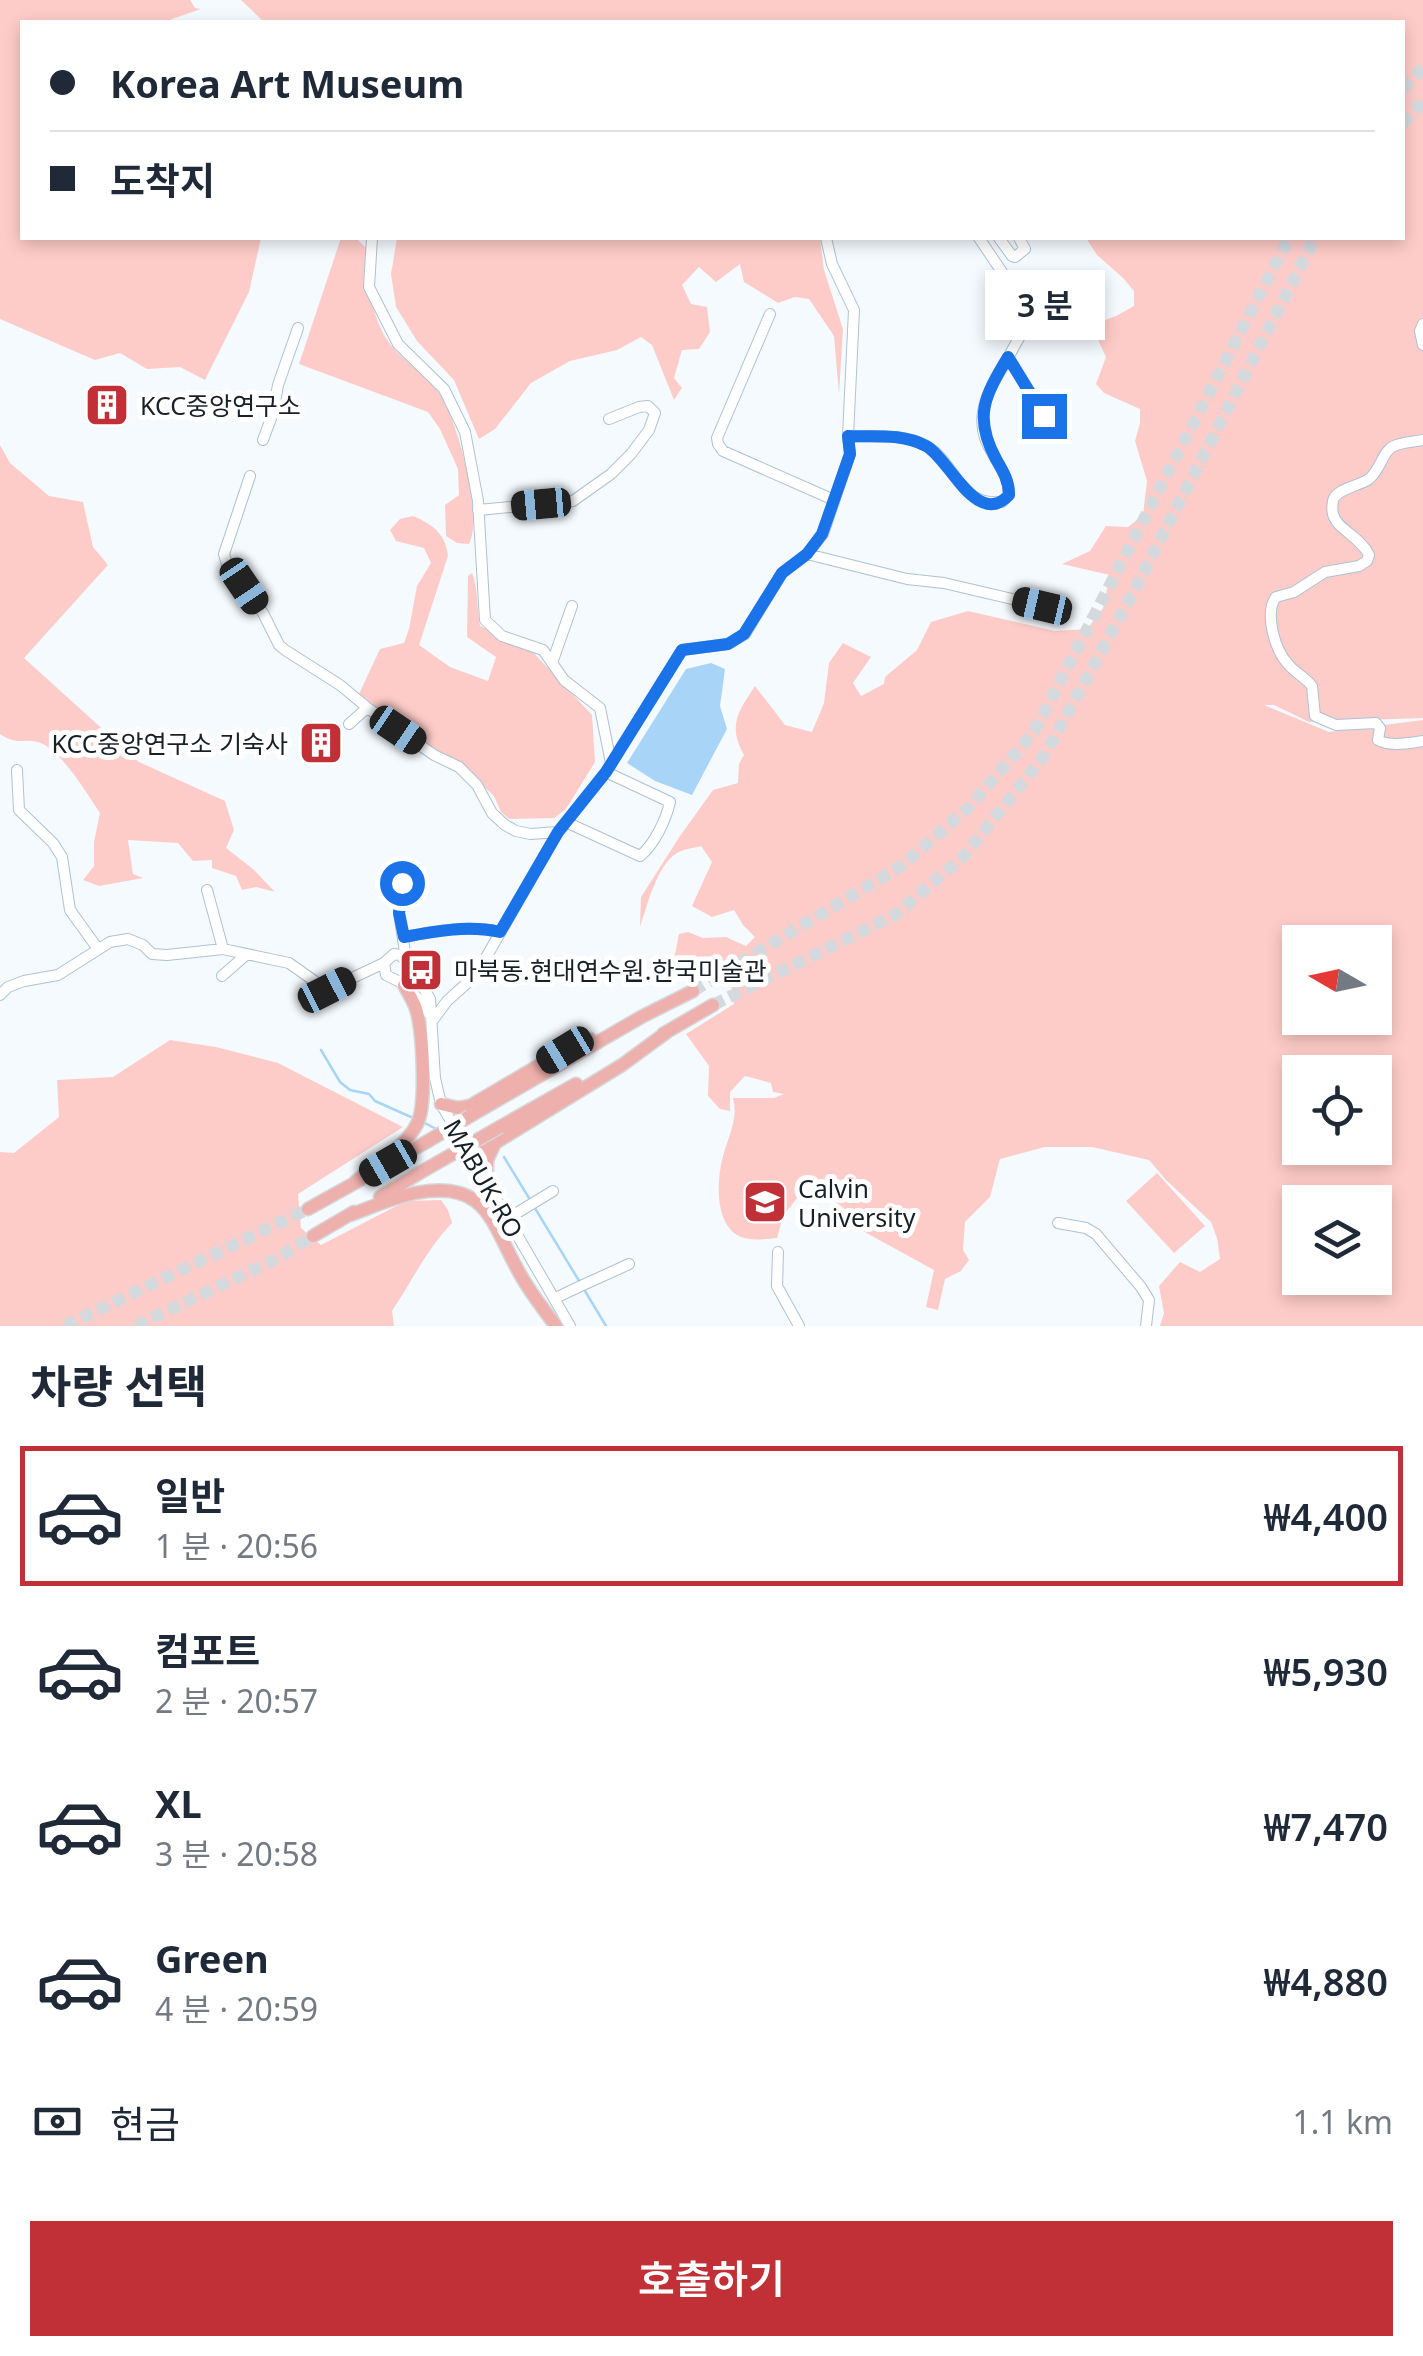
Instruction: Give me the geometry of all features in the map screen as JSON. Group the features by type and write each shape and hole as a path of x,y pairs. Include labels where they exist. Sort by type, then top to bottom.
{"main road":[{"path":"354,1183 392,1154 416,1126 421,1110 420,1027 415,1006 402,984"},
{"path":"451,1119 693,990"},
{"path":"313,1236 713,1005"},
{"path":"470,1157 622,1065 667,1032"},
{"path":"441,1104 470,1111"},
{"path":"308,1210 423,1144 470,1111"},
{"path":"487,1184 486,1160 495,1143"},
{"path":"347,1216 393,1198 429,1191 457,1192 470,1197 491,1216 522,1277 556,1326"}],"street":[{"path":"372,240 370,287 398,344 444,389 465,432 478,510 485,620 502,636 543,650 564,680 600,708 608,768"},
{"path":"384,963 386,975 421,1001 433,1020 484,961 558,832 608,768 682,650 728,644 744,634 782,573 807,554 822,534 850,454 854,310 832,264 826,240"},
{"path":"980,240 1002,272"},
{"path":"1000,240 1015,257 1025,249 1020,240"},
{"path":"848,436 907,437 938,454 974,498 989,504 1002,502 1009,495 1009,484 986,441 982,420 991,384 1019,335 1054,294"},
{"path":"770,314 736,390 718,444 723,451 834,500"},
{"path":"1423,324 1423,344"},
{"path":"263,440 298,328"},
{"path":"1008,357 1057,436"},
{"path":"478,510 572,501 611,474 631,454 649,430 655,413 648,406 639,407 609,419"},
{"path":"1423,440 1393,446 1372,476 1334,499 1333,516 1367,548 1366,563 1325,572 1294,592 1276,597 1270,610 1270,623 1284,660 1312,686 1316,716 1336,725 1376,723 1382,743 1423,741"},
{"path":"250,476 224,554 280,645 434,755 459,766 505,825 530,834 558,832"},
{"path":"807,554 1042,606"},
{"path":"552,663 572,606"},
{"path":"349,724 367,708"},
{"path":"568,823 640,856 647,852 670,802 608,768"},
{"path":"17,770 19,810 62,857 70,910 98,949"},
{"name":"MABUK-RO","path":"402,883 399,913 409,963 430,1000 435,1078 441,1104 570,1326"},
{"path":"207,890 224,949"},
{"path":"404,937 480,928 500,932"},
{"path":"2,988 58,975 110,942 128,939 152,954 224,949 288,964 327,990 384,963 394,954 409,963 402,984"},
{"path":"222,976 247,954"},
{"path":"507,1219 552,1191"},
{"path":"1058,1223 1096,1234 1149,1300 1146,1326"},
{"path":"778,1252 778,1286 799,1326"},
{"path":"554,1299 630,1264"}],"shaded area":[{"path":"0,0 190,0 195,8 201,9 169,20 20,20 20,240 261,240 249,292 205,380 180,367 147,369 120,353 95,360 0,319"},
{"path":"241,0 1423,0 1423,718 1309,722 1274,705 1264,705 1329,732 1423,720 1423,1326 1160,1326 1164,1313 1159,1286 1180,1262 1200,1272 1220,1259 1211,1222 1149,1160 1092,1147 1045,1147 1000,1159 990,1197 965,1222 963,1250 969,1260 961,1271 945,1279 938,1310 926,1307 934,1270 861,1230 856,1217 809,1183 802,1181 798,1197 783,1216 777,1238 737,1235 721,1211 719,1179 733,1121 733,1098 774,1098 784,1094 773,1092 771,1083 745,1076 730,1092 730,1111 720,1109 708,1096 709,1066 686,1034 734,1004 731,984 721,970 689,963 672,969 679,934 726,937 746,946 755,937 734,910 712,917 692,906 712,862 701,846 670,859 654,887 640,927 641,897 713,790 738,783 739,764 744,755 736,735 737,719 755,686 785,725 812,732 824,703 829,663 843,643 871,657 853,683 861,696 884,684 885,677 917,650 931,622 968,611 1055,631 1087,629 1103,608 1110,575 1062,564 1090,551 1106,526 1128,527 1143,515 1147,481 1135,441 1140,409 1104,393 1096,384 1106,357 1091,325 1134,306 1134,291 1097,255 1087,240 1405,240 1405,20 262,20"},
{"path":"340,240 358,240 366,248 369,290 382,331 394,349 440,394 447,407 471,492 473,531 469,544 446,536 445,505 459,495 458,469 428,412 299,364"},
{"path":"397,240 820,240 824,270 843,329 839,394 834,336 809,299 795,297 778,303 744,282 740,264 716,282 699,267 682,285 691,304 707,307 710,332 699,349 682,350 674,378 682,388 674,400 652,345 641,337 617,350 570,361 531,383 495,429 479,439 454,380 417,341 396,307 391,274"},
{"path":"0,445 10,463 49,496 83,502 93,547 108,565 24,658 139,762 225,801 234,830 226,848 275,892 256,887 242,890 236,876 212,868 212,860 193,861 178,843 128,840 133,874 143,878 99,886 83,880 94,866 100,813 56,753 38,742 11,740 0,734"},
{"path":"413,516 437,531 448,556 419,645 450,667 488,681 496,657 467,637 468,576 472,573 480,626 530,649 592,715 595,762 566,809 554,818 509,819 494,796 454,759 429,746 359,694 380,649 404,643 417,586 431,563 424,548 396,541 390,530 400,519"},
{"path":"170,1040 278,1063 403,1127 298,1194 301,1228 321,1245 406,1201 441,1200 452,1223 427,1254 392,1311 394,1326 0,1326 0,1152 14,1153 59,1117 57,1080 113,1077"},
{"path":"1157,1173 1205,1226 1174,1253 1126,1201"}],"water":[{"path":"711,663 725,669 720,706 727,729 692,795 655,781 627,763 686,669"}],"waterway":[{"path":"321,1050 340,1082 350,1090 369,1094 375,1101 411,1117"},
{"path":"423,1122 438,1130"},
{"path":"504,1157 529,1198"},
{"path":"533,1205 581,1284"},
{"path":"585,1291 606,1326"}],"tunnel":[{"path":"1405,86 1423,68"},
{"path":"1405,121 1423,102"},
{"path":"693,991 903,865 969,807 1034,732 1288,240"},
{"path":"713,1005 895,915 964,856 1046,753 1314,240"},
{"path":"65,1326 308,1209"},
{"path":"136,1326 278,1258 313,1236"}],"place":[{"name":"KCC중앙연구소","path":"107,405"},
{"name":"KCC중앙연구소 기숙사","path":"321,743"},
{"name":"마북동.현대연수원.한국미술관","path":"421,970"},
{"name":"Calvin University","path":"765,1202"}],"route":[{"path":"402,883 399,913 404,937 480,928 500,932 558,832 606,772 682,650 728,644 744,634 782,573 807,554 822,534 850,454 848,436 907,437 930,447 962,487 989,504 1002,502 1009,495 1009,484 986,441 982,420 991,384 1008,357 1044,416"}]}
